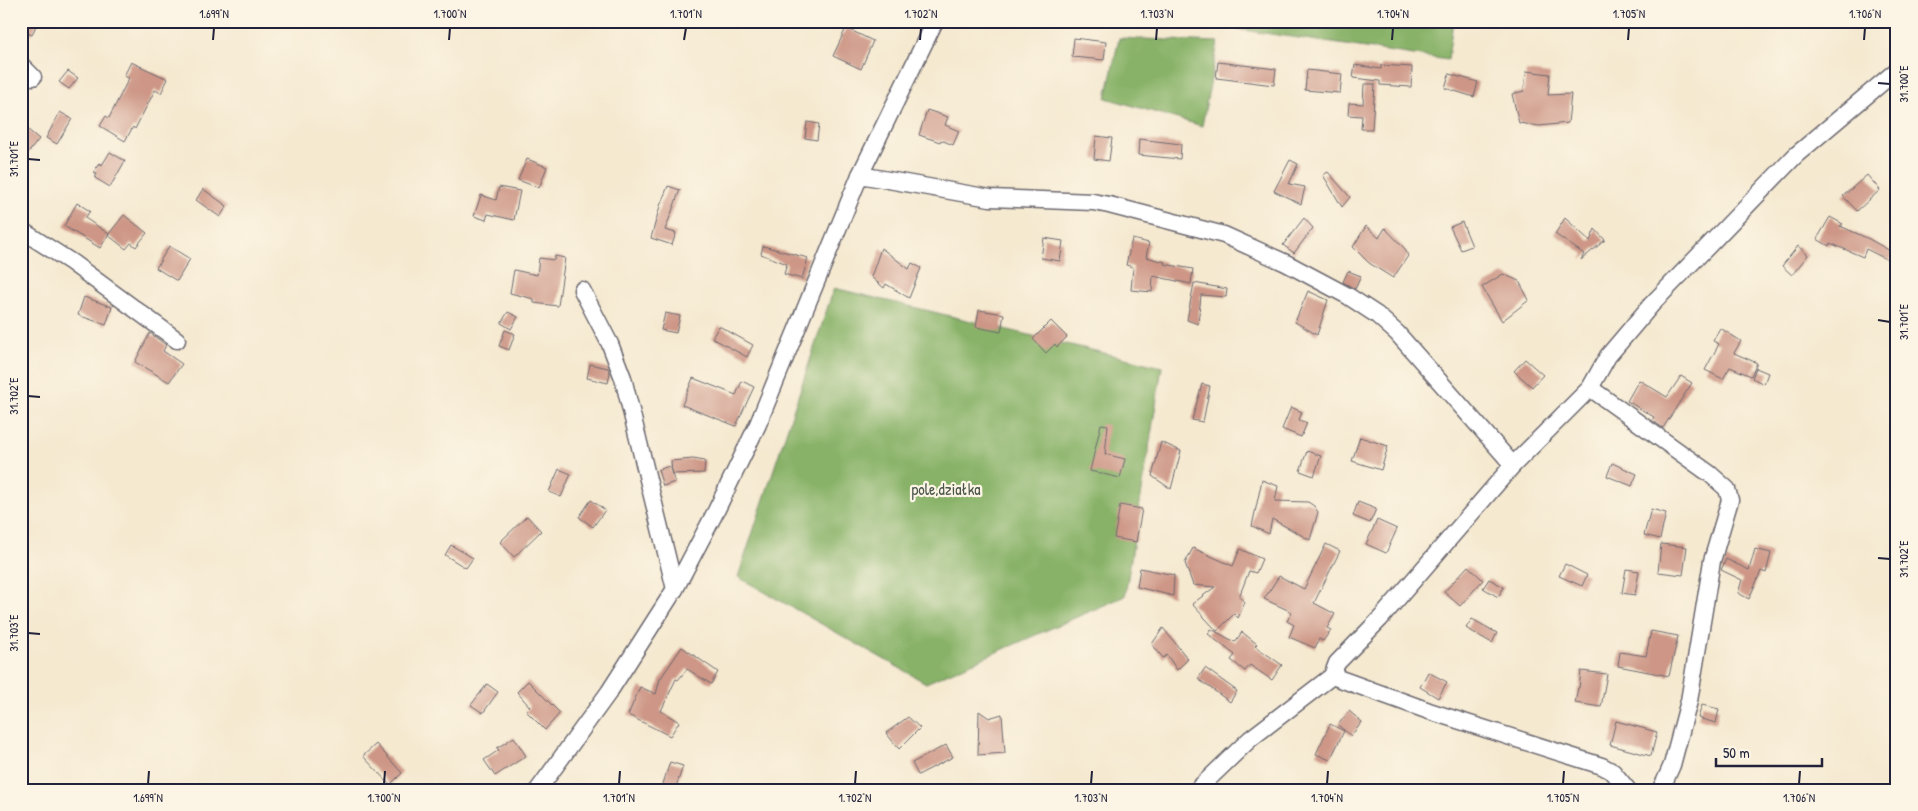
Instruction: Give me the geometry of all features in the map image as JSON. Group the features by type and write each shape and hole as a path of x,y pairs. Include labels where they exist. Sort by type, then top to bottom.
{"street":[{"path":"538,790 609,692 675,589 716,511 758,424 860,175 935,21"},
{"path":"21,65 33,77"},
{"path":"1197,790 1250,739 1332,676 1337,663 1380,619 1513,465 1590,388 1608,356 1652,304 1796,155 1897,70"},
{"path":"860,175 981,197 1093,202 1224,235 1286,263 1348,296 1386,323 1398,333 1513,465"},
{"path":"21,230 71,262 178,340"},
{"path":"582,290 610,344 623,378 675,589"},
{"path":"1590,388 1710,474 1722,484 1730,495 1728,509 1712,561 1689,701 1672,764 1660,790"},
{"path":"1332,676 1429,710 1602,766 1613,772 1628,790"}],"green space":[{"path":"1182,21 1453,21 1448,60"},
{"path":"1119,38 1218,42 1202,126 1106,98"},
{"name":"pole,działka","path":"834,288 1162,367 1125,596 926,683 738,577"}],"building":[{"path":"21,21 38,21 32,35 21,30"},
{"path":"846,28 873,41 861,69 833,56"},
{"path":"1074,38 1106,42 1104,60 1072,57"},
{"path":"131,62 168,79 161,93 155,90 135,129 133,127 125,141 100,126 106,116 109,118 129,78 124,76"},
{"path":"1218,62 1276,69 1274,85 1216,78"},
{"path":"1355,65 1381,69 1381,65 1412,67 1411,87 1380,85 1380,81 1353,78"},
{"path":"1307,70 1342,74 1340,93 1305,90"},
{"path":"68,71 78,78 69,89 59,82"},
{"path":"1526,71 1550,74 1548,95 1571,94 1568,123 1539,126 1519,123 1512,94 1524,91"},
{"path":"1449,74 1478,82 1474,97 1445,88"},
{"path":"1364,84 1375,84 1372,129 1361,129 1362,116 1348,115 1349,103 1363,104"},
{"path":"927,110 948,117 945,125 959,131 953,145 919,135"},
{"path":"60,112 72,119 57,144 46,138"},
{"path":"807,122 819,124 817,140 805,138"},
{"path":"21,124 39,139 21,162"},
{"path":"1096,136 1112,138 1109,161 1094,159"},
{"path":"1139,139 1181,144 1180,159 1138,155"},
{"path":"110,152 125,161 110,187 95,178 97,174 94,172 99,163 102,165"},
{"path":"527,159 547,167 539,188 518,180"},
{"path":"1290,160 1298,164 1289,184 1305,187 1301,204 1274,191"},
{"path":"1328,172 1350,197 1342,207 1323,175"},
{"path":"1867,175 1880,190 1857,211 1843,196"},
{"path":"668,186 680,190 665,230 676,233 672,245 651,238"},
{"path":"499,187 520,191 514,220 488,214 486,220 474,216 481,195 496,200"},
{"path":"203,189 227,206 220,217 196,200"},
{"path":"77,203 90,211 85,218 109,234 100,248 64,226"},
{"path":"124,215 147,233 136,247 131,243 126,249 108,235"},
{"path":"1830,217 1843,224 1840,226 1894,253 1890,261 1866,249 1863,257 1830,243 1829,246 1817,239"},
{"path":"1304,218 1313,228 1294,253 1283,245"},
{"path":"1565,218 1590,241 1595,229 1605,240 1581,260 1584,254 1555,234"},
{"path":"1462,222 1472,246 1461,250 1450,227"},
{"path":"1366,226 1379,238 1385,228 1405,249 1408,256 1393,278 1369,263 1353,247"},
{"path":"1044,238 1063,241 1060,261 1041,258"},
{"path":"1132,239 1149,243 1146,257 1165,262 1164,264 1193,269 1191,284 1153,276 1152,292 1131,290 1133,267 1126,265"},
{"path":"169,246 190,259 177,281 156,268"},
{"path":"763,246 808,258 802,279 784,274 787,264 761,254"},
{"path":"1798,246 1808,255 1792,275 1782,266"},
{"path":"881,248 909,269 912,263 921,268 909,298 886,284 884,288 871,277"},
{"path":"555,256 565,258 558,306 534,303 534,299 510,293 514,270 537,275 539,258 554,260"},
{"path":"1348,271 1361,276 1355,289 1343,282"},
{"path":"1503,274 1519,281 1529,300 1502,321 1482,287"},
{"path":"1194,283 1227,289 1226,297 1201,295 1198,324 1187,320"},
{"path":"1308,291 1328,300 1317,335 1295,322"},
{"path":"84,297 112,307 106,325 78,315"},
{"path":"979,310 1004,314 1001,332 976,327"},
{"path":"508,312 518,317 511,329 501,323"},
{"path":"665,313 680,316 676,333 661,330"},
{"path":"1051,321 1067,337 1057,347 1055,344 1046,353 1033,339"},
{"path":"719,326 753,345 747,357 712,338"},
{"path":"1720,328 1741,341 1734,353 1757,363 1751,376 1730,367 1723,379 1705,370 1719,344 1713,341"},
{"path":"505,330 515,334 509,350 499,346"},
{"path":"150,333 166,345 163,351 182,364 169,382 135,362"},
{"path":"1525,359 1543,375 1532,387 1514,371"},
{"path":"590,364 608,368 610,373 608,383 587,378"},
{"path":"1756,368 1768,373 1764,384 1752,378"},
{"path":"1681,376 1692,383 1663,428 1652,420 1654,417 1627,401 1639,380 1667,397"},
{"path":"693,378 736,395 742,381 754,387 736,426 682,405"},
{"path":"1202,384 1210,386 1203,422 1192,420"},
{"path":"1291,407 1302,412 1299,420 1307,423 1301,437 1282,429"},
{"path":"1101,424 1108,425 1105,454 1125,459 1120,478 1090,471"},
{"path":"1360,437 1388,446 1381,470 1352,461"},
{"path":"1161,442 1181,451 1171,489 1152,476"},
{"path":"1307,451 1321,456 1314,476 1300,471"},
{"path":"693,459 705,461 704,473 672,474 671,461"},
{"path":"1612,463 1637,474 1632,486 1607,476"},
{"path":"669,466 675,482 663,486 658,470"},
{"path":"559,469 571,474 561,497 549,492"},
{"path":"1262,480 1278,486 1275,501 1308,502 1314,506 1318,512 1310,540 1272,519 1269,534 1252,526"},
{"path":"591,500 605,510 593,527 579,517"},
{"path":"1358,502 1376,509 1370,523 1353,516"},
{"path":"1120,505 1142,509 1136,542 1114,538"},
{"path":"1651,509 1666,513 1660,539 1644,535"},
{"path":"527,516 541,531 514,557 500,542"},
{"path":"1377,520 1397,529 1386,553 1366,544"},
{"path":"1326,544 1340,551 1314,603 1335,614 1327,628 1331,630 1323,641 1319,639 1315,648 1289,637 1294,625 1287,621 1292,612 1264,599 1279,576 1304,589"},
{"path":"1661,544 1687,547 1683,575 1658,572"},
{"path":"451,545 473,558 466,568 445,555"},
{"path":"1193,548 1233,566 1240,549 1262,559 1256,573 1249,571 1239,597 1245,602 1238,618 1234,614 1217,631 1192,604 1215,587 1193,585 1185,563"},
{"path":"1755,549 1771,553 1766,573 1761,571 1749,599 1738,593 1742,580 1721,570 1726,559 1749,570"},
{"path":"1565,564 1587,575 1582,586 1559,576"},
{"path":"1468,566 1483,580 1460,606 1444,592"},
{"path":"1140,568 1174,575 1173,596 1137,587"},
{"path":"1626,569 1639,571 1635,595 1622,593"},
{"path":"1489,579 1504,587 1498,597 1483,588"},
{"path":"1472,619 1497,633 1492,643 1466,628"},
{"path":"1163,628 1188,659 1177,670 1167,655 1163,658 1152,644"},
{"path":"1211,629 1235,642 1242,632 1257,644 1255,646 1282,665 1272,680 1250,665 1245,671 1231,660 1235,655 1208,634"},
{"path":"1651,631 1678,636 1669,676 1618,666 1620,652 1646,656"},
{"path":"682,647 718,672 711,684 687,669 678,680 676,679 661,711 679,722 670,736 628,715 640,687 656,694 660,679"},
{"path":"1205,668 1237,691 1230,702 1198,679"},
{"path":"1581,671 1607,674 1601,707 1575,703"},
{"path":"1428,672 1447,682 1438,698 1420,687"},
{"path":"528,681 560,713 545,730 526,711 530,707 517,692"},
{"path":"487,684 498,692 483,713 471,705"},
{"path":"1702,705 1719,709 1716,723 1698,718"},
{"path":"979,711 989,718 1002,714 1005,753 978,755"},
{"path":"1349,711 1362,722 1351,736 1338,725"},
{"path":"908,717 920,728 899,749 886,733"},
{"path":"1616,721 1657,732 1651,756 1610,745"},
{"path":"1330,724 1344,731 1330,760 1316,754"},
{"path":"514,737 526,756 495,776 484,760 499,750 497,748"},
{"path":"376,744 402,773 390,785 363,756"},
{"path":"946,745 953,757 918,775 912,763"},
{"path":"670,762 683,766 675,790 661,790"}]}
